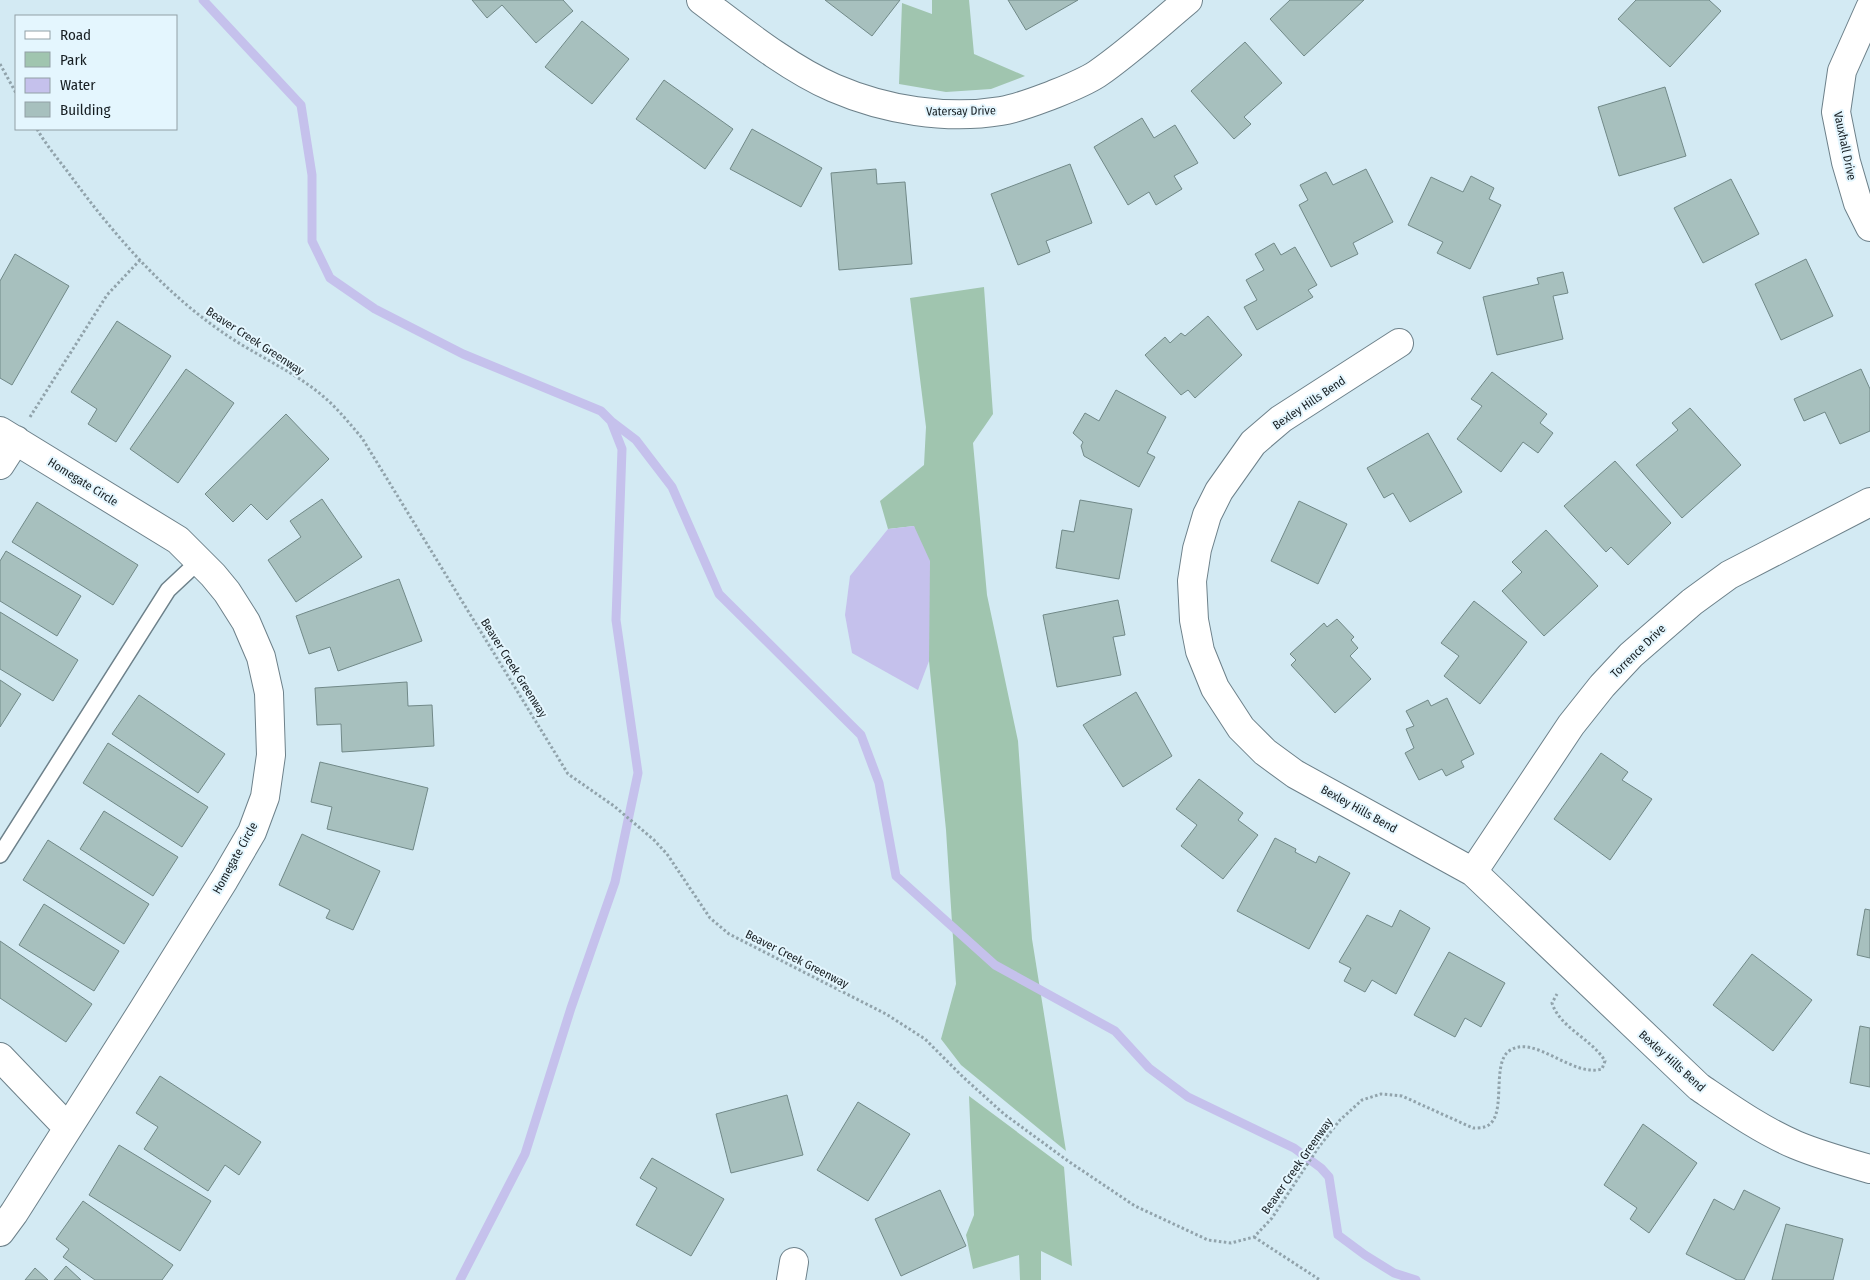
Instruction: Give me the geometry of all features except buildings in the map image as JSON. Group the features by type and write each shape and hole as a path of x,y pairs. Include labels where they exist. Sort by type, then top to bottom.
{"street":[{"name":"Vatersay Drive","path":"701,0 795,66 834,88 878,103 921,112 968,113 1002,110 1033,102 1095,75 1129,50 1188,0"},
{"name":"Vauxhall Drive","path":"1870,8 1842,71 1836,112 1846,162 1858,203 1870,227"},
{"name":"Bexley Hills Bend","path":"1399,343 1281,419 1253,444 1219,491 1207,516 1197,549 1192,581 1194,620 1200,652 1216,688 1241,728 1265,752 1295,774 1473,872 1699,1087 1734,1111 1794,1144 1870,1169"},
{"path":"0,465 14,432"},
{"name":"Homegate Circle","path":"0,1232 68,1128 224,880 252,832 265,797 271,755 269,693 261,657 246,622 227,592 200,560 178,540 14,432"},
{"name":"Torrence Drive","path":"1473,872 1571,725 1602,686 1645,643 1692,602 1729,575 1870,502"},
{"path":"0,1057 68,1128"}],"lane":[{"path":"0,855 168,590 200,560"}],"path":[{"path":"0,64 15,91"},
{"name":"Beaver Creek Greenway","path":"38,130 85,196 140,260 184,304 228,336 278,366 322,396 344,416 362,438 568,774 614,806 654,840 667,854 710,918 729,934 886,1014 924,1039 1004,1114 1068,1161 1135,1206 1208,1240 1231,1243 1254,1237 1272,1218 1318,1148 1340,1120 1362,1100 1381,1094 1402,1096 1473,1128 1485,1128 1492,1122 1496,1113 1501,1064 1507,1052 1518,1046 1531,1048 1584,1070 1596,1071 1602,1069 1605,1061 1600,1052 1556,1014 1552,1003 1560,991"},
{"path":"14,432 107,294 140,260"},
{"path":"1254,1237 1320,1280"}],"green space":[{"path":"932,0 969,0 974,54 1025,76 991,89 946,92 899,84 902,3 932,14"},
{"path":"984,287 993,414 973,443 987,595 1018,741 1032,939 1066,1151 961,1065 941,1039 956,984 946,830 929,661 929,620 914,526 888,529 880,501 924,465 926,427 910,298"},
{"path":"969,1096 1064,1167 1072,1266 1041,1251 1041,1280 1020,1280 1019,1255 973,1269 966,1235 974,1215"}],"water":[{"path":"914,526 930,561 929,661 918,690 852,653 845,615 850,576 888,529"}],"waterway":[{"path":"203,0 301,105 312,175 312,241 330,278 375,309 463,354 601,411 636,440 672,487 719,594 861,735 879,783 896,876 995,965 1115,1031 1149,1068 1188,1097 1294,1148 1321,1168 1329,1177 1338,1235 1394,1273 1416,1280"},
{"path":"460,1280 525,1154 571,1008 615,882 638,773 616,620 622,449 611,421"}]}
